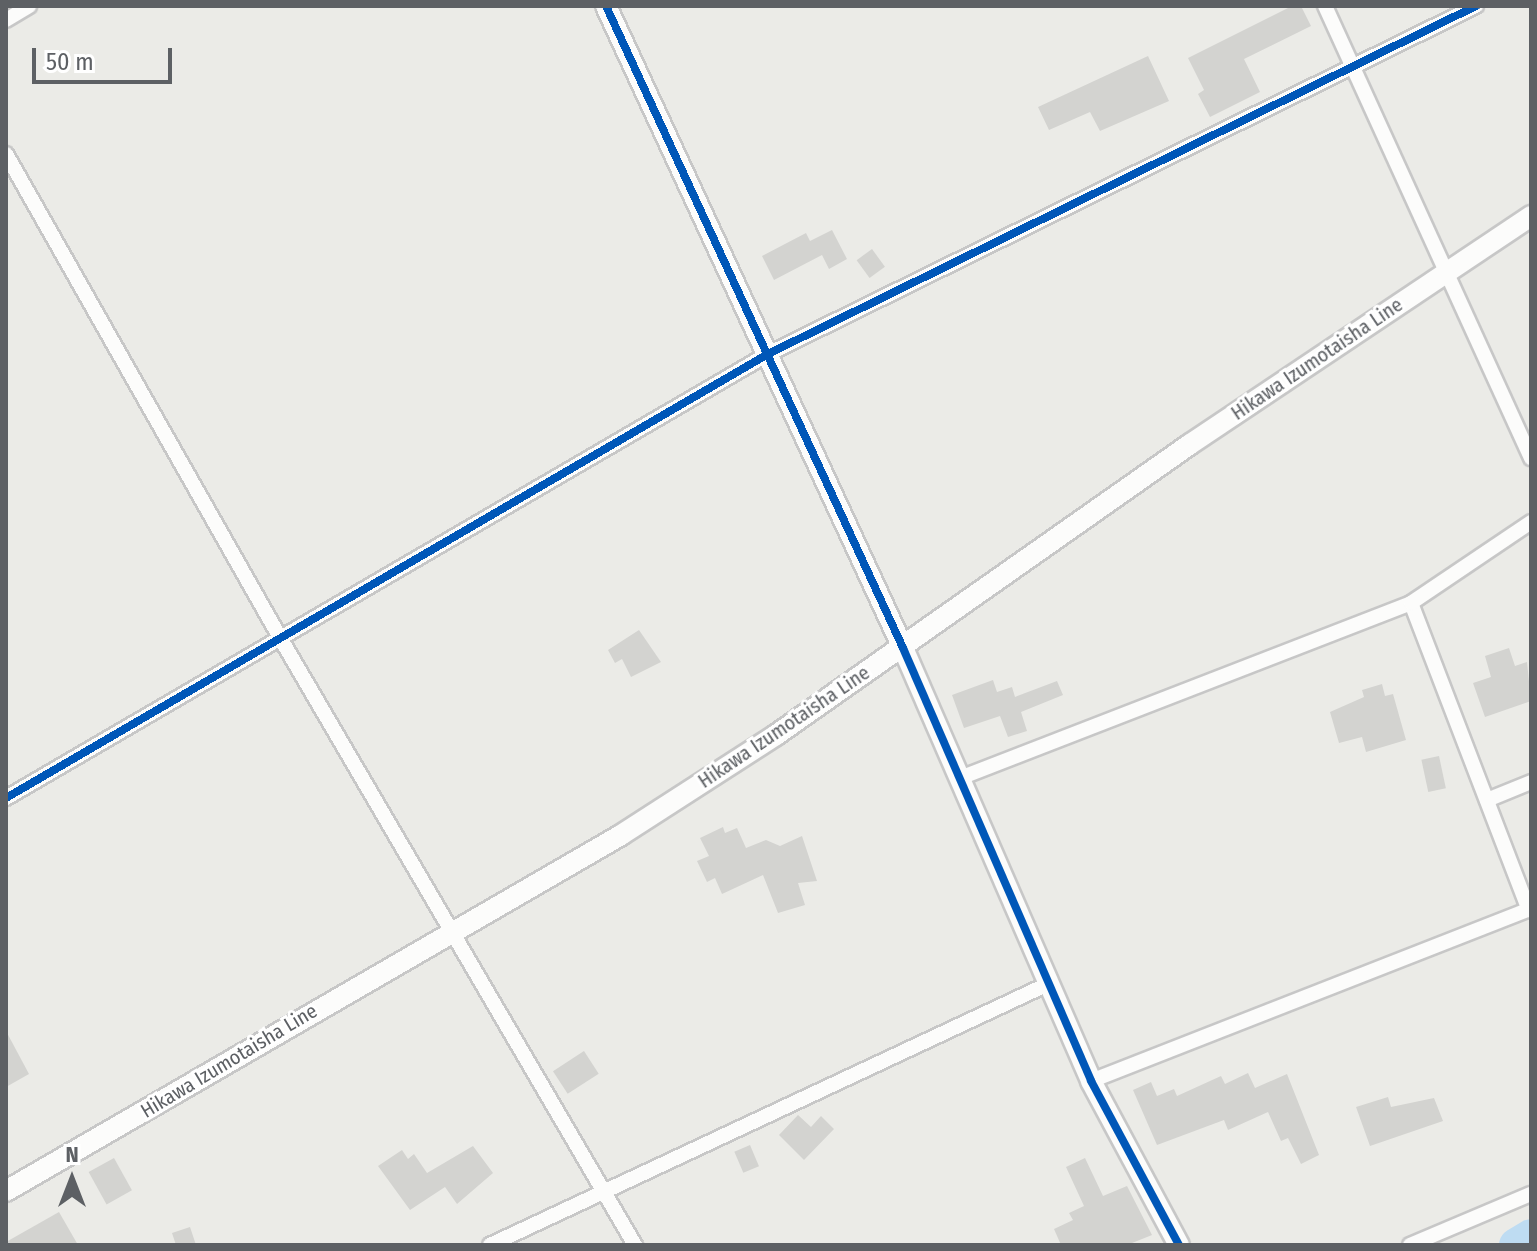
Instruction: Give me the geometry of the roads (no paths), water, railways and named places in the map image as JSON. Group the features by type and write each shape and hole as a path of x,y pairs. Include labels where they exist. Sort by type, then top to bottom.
{"main road":[{"path":"606,6 903,648 1091,1081 1179,1245"},
{"name":"Hikawa Izumotaisha Line","path":"6,1191 621,835 903,648 1531,216"}],"street":[{"path":"6,20 29,6"},
{"path":"1325,6 1531,458"},
{"path":"6,798 282,641 768,354 1476,6"},
{"path":"6,154 282,641 635,1245"},
{"path":"960,778 1411,603 1531,522"},
{"path":"1091,1081 1530,910 1411,603"},
{"path":"1487,800 1531,782"},
{"path":"490,1245 602,1189 1048,984"},
{"path":"1410,1245 1531,1194"}],"waterway":[{"path":"1516,1245 1531,1236"}]}
